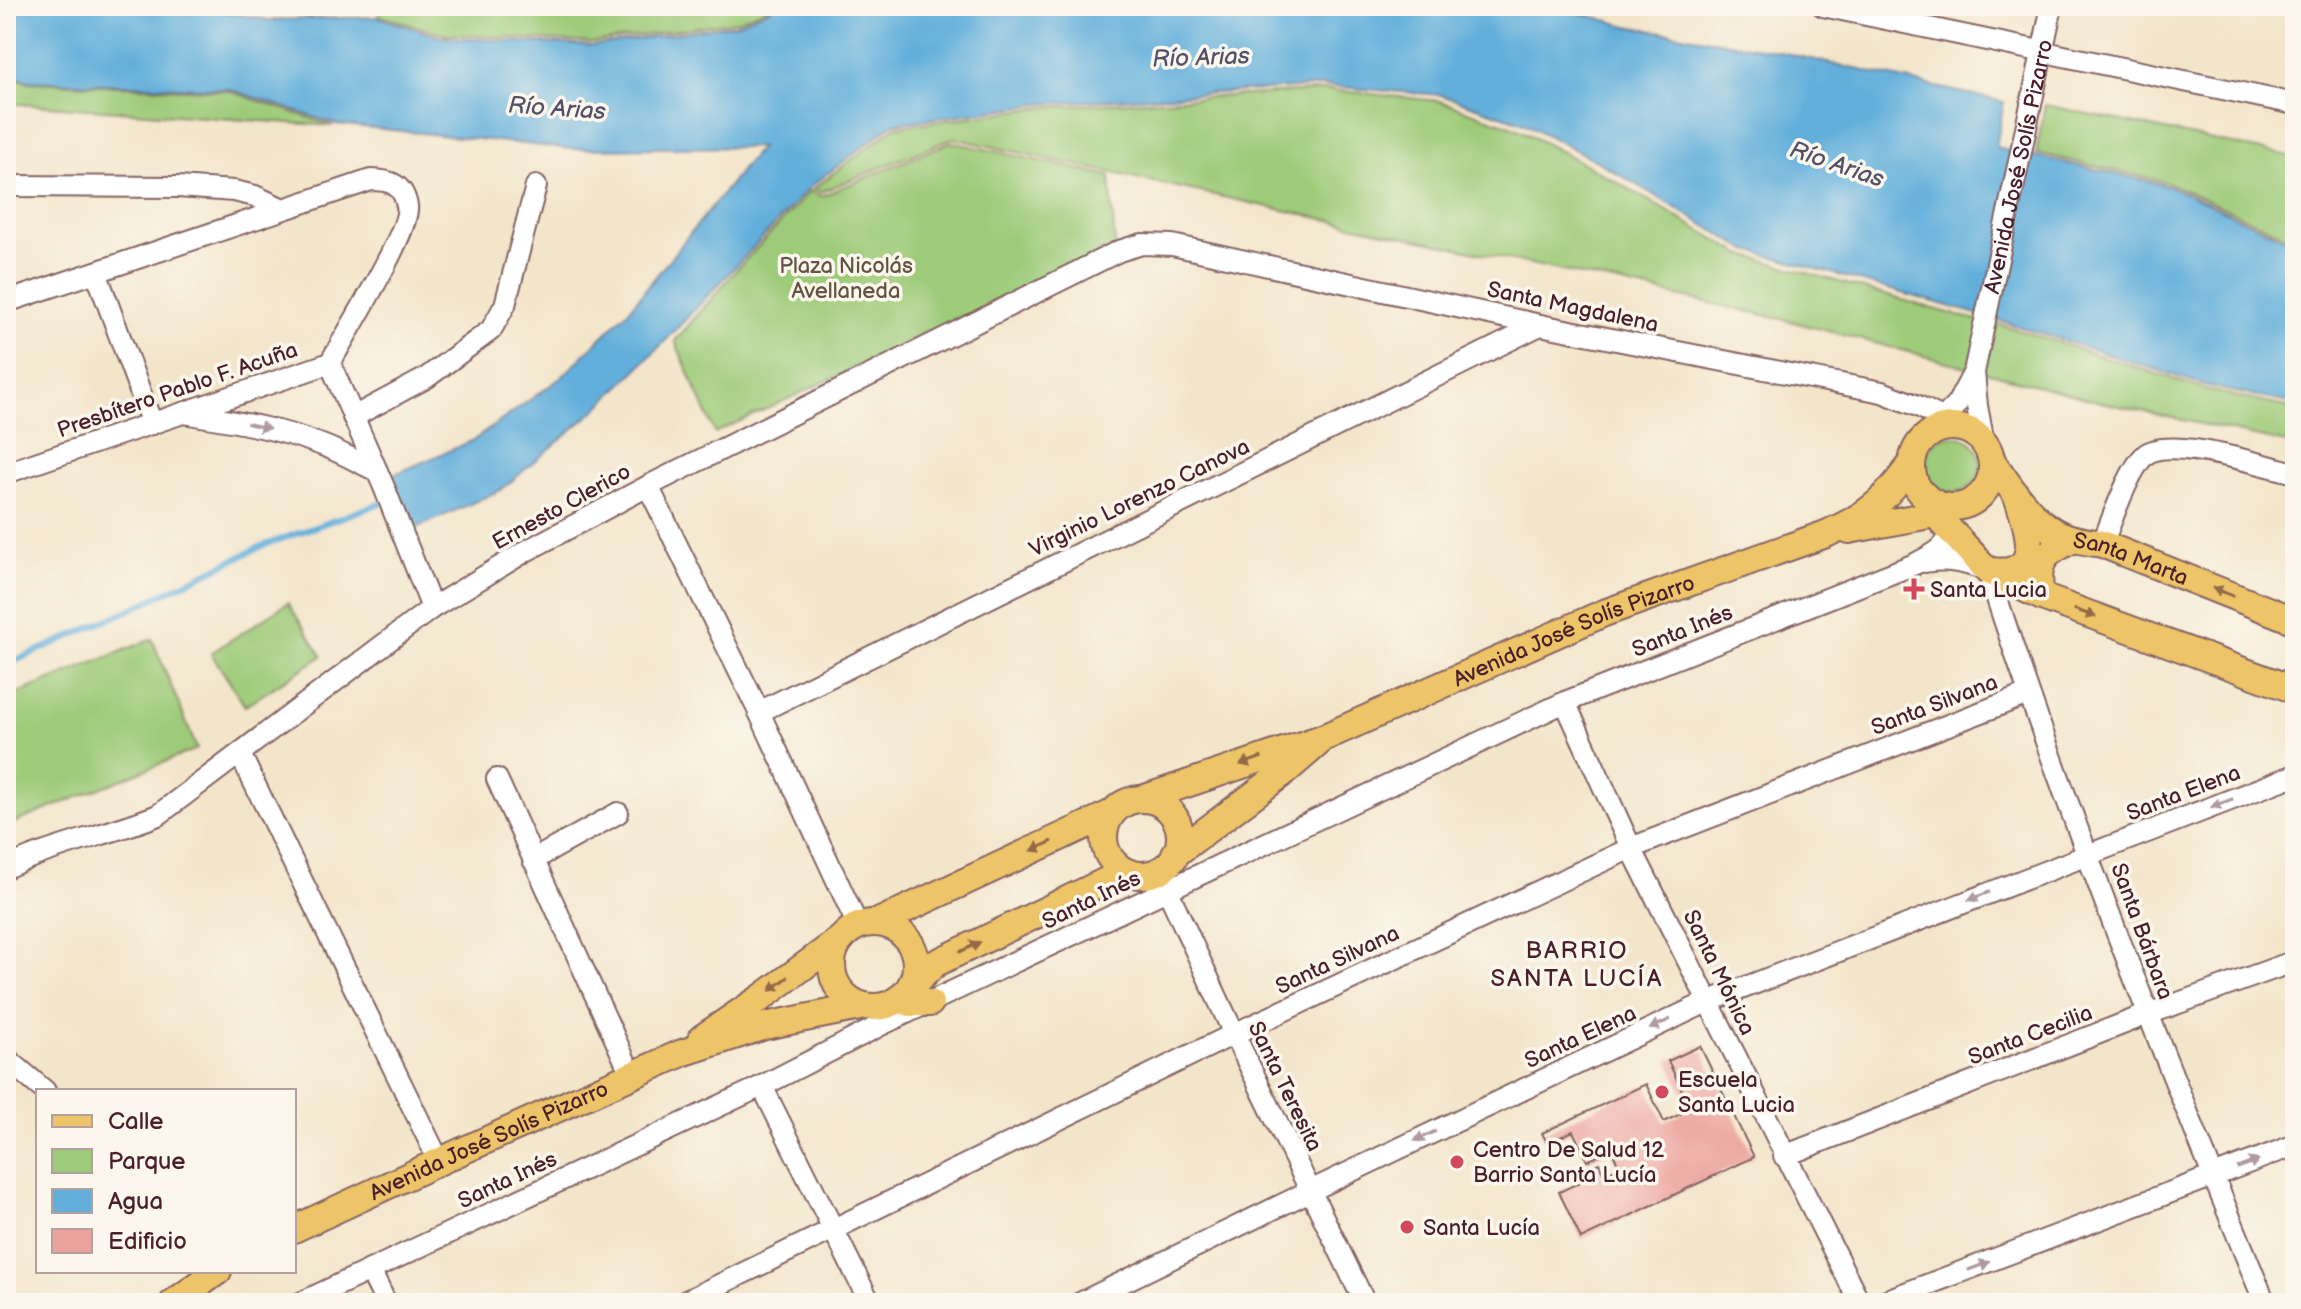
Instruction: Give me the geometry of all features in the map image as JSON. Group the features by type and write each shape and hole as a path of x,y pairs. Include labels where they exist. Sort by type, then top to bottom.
{"main road":[{"path":"1941,512 1969,503 1983,493 1991,478 1988,452 1973,433 1943,427 1917,448 1912,463 1914,481 1941,512 1974,559 1988,571 2042,597 2295,690"},
{"name":"Santa Marta","path":"1988,452 2017,497 2050,529 2074,539 2102,544 2295,621"},
{"name":"Avenida José Solís Pizarro","path":"682,1053 858,929 1112,813 1120,805 1325,737 1604,613 1856,521 1879,502 1912,463"},
{"path":"1988,571 2010,571 2025,561 2029,547 2028,529 2017,497"},
{"name":"Avenida José Solís Pizarro","path":"1826,534 1941,512"},
{"path":"2042,597 2038,571 2043,558 2074,539"},
{"name":"Avenida José Solís Pizarro","path":"296,1228 682,1053 765,1026 894,1005 936,963 1108,880 1156,871 1325,737"},
{"path":"1112,813 1104,835 1105,848 1111,859 1119,867 1156,871 1179,842 1179,829 1166,807 1142,799"},
{"path":"889,925 909,941 915,953 917,966 914,979 894,1005 852,1001 834,979 832,964 835,950 858,929 889,925"},
{"path":"173,1303 215,1273"}],"street":[{"path":"1823,6 2295,104"},
{"name":"Avenida José Solís Pizarro","path":"1988,452 1977,406 1974,372 2052,6"},
{"name":"Presbítero Pablo F. Acuña","path":"6,473 330,363 403,232 408,208 400,189 389,180 371,180 283,209"},
{"path":"6,186 178,187 234,191 255,196 283,209"},
{"path":"353,417 426,378 491,330 505,305 536,186"},
{"path":"6,302 283,209"},
{"name":"Ernesto Clerico","path":"6,868 158,815 432,608 526,551 648,486 1119,251 1142,244 1172,245"},
{"name":"Santa Magdalena","path":"1172,245 1540,325 1882,392 1918,406 1943,427"},
{"path":"96,272 152,424"},
{"name":"Virginio Lorenzo Canova","path":"759,712 1540,325"},
{"path":"330,363 432,608"},
{"name":"Avenida José Solís Pizarro","path":"1943,427 1974,372"},
{"path":"181,413 259,426 297,437 327,447 380,479"},
{"path":"2102,544 2134,469 2147,454 2163,447 2183,448 2295,473"},
{"path":"648,486 759,712 858,929"},
{"name":"Santa Inés","path":"300,1303 762,1086 894,1005 1156,871 1565,702 1915,564 1943,548 1949,541 1941,512"},
{"name":"Santa Inés","path":"1915,564 1939,559 1958,560 1988,571"},
{"name":"Santa Bárbara","path":"1988,571 2028,694 2148,1014 2265,1303"},
{"name":"Santa Silvana","path":"682,1303 1234,1034 1631,848 2028,694"},
{"name":"Santa Mónica","path":"1565,702 1631,848 1860,1303"},
{"path":"240,754 439,1161"},
{"name":"Santa Elena","path":"1080,1303 1707,1002 2295,775"},
{"path":"497,779 631,1074"},
{"path":"533,860 618,813"},
{"name":"Santa Teresita","path":"1156,871 1365,1303"},
{"name":"Santa Cecilia","path":"1784,1156 2148,1014 2295,961"},
{"path":"6,1058 43,1089"},
{"path":"762,1086 870,1303"},
{"path":"1879,1303 2295,1145"},
{"path":"370,1270 386,1303"}],"green space":[{"path":"385,6 772,6 736,21 593,43 442,34 378,15"},
{"path":"6,74 27,82 229,91 333,126 6,103"},
{"path":"1330,90 1440,101 1516,128 1741,254 1959,316 2003,325 2211,391 2295,409 2295,445 2101,402 1778,318 953,138 821,192 813,189 895,127 1044,107"},
{"path":"2045,105 2295,157 2295,240 2169,183 2036,153"},
{"name":"Plaza Nicolás Avellaneda","path":"951,142 1110,176 1115,246 715,433 675,341 810,191 822,196"},
{"path":"1953,436 1973,444 1981,464 1973,484 1953,492 1933,484 1925,464 1933,444"},
{"path":"288,603 322,656 245,706 211,653"},
{"path":"152,639 197,749 6,826 6,698"}],"water":[{"name":"Río Arias","path":"6,6 197,6 268,20 378,17 441,37 593,46 736,24 777,6 1555,6 1627,26 1771,50 2004,102 1996,147 2169,186 2295,243 2295,404 2211,387 2002,321 1745,249 1595,160 1522,122 1441,95 1326,86 1039,104 893,124 811,186 599,407 501,490 408,532 388,477 474,440 562,377 628,311 760,147 572,149 335,124 229,89 28,81 6,73"}],"building":[{"path":"1700,1046 1754,1157 1581,1239 1559,1192 1587,1179 1583,1170 1599,1163 1604,1174 1620,1167 1611,1150 1587,1161 1573,1131 1547,1143 1542,1133 1646,1084 1664,1122 1691,1109 1668,1061"}],"waterway":[{"path":"6,665 262,546 384,502"}],"place":[{"name":"Santa Lucia","path":"1914,589"},
{"name":"Escuela Santa Lucia","path":"1662,1092"},
{"name":"Centro De Salud 12 Barrio Santa Lucía","path":"1457,1162"},
{"name":"Santa Lucía","path":"1407,1227"}],"district":[{"name":"BARRIO SANTA LUCÍA","path":"1577,964"}]}
